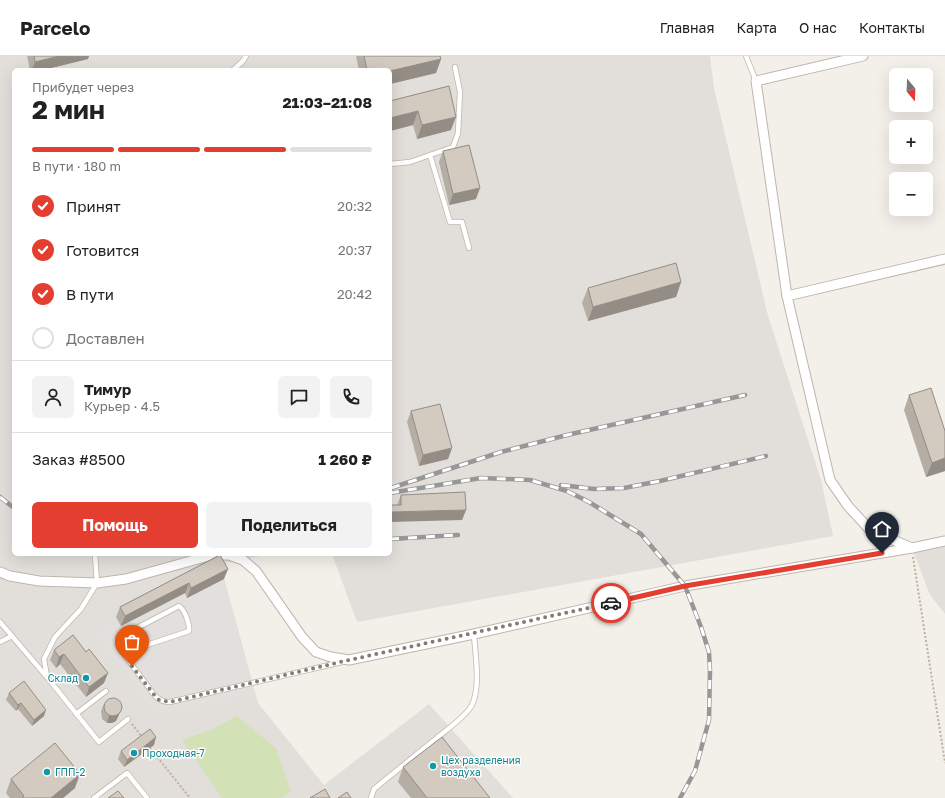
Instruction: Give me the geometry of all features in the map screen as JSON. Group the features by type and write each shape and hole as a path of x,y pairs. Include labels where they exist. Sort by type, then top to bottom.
{"street":[{"path":"863,56 756,81 787,296 830,480 848,506 870,530 912,548"},
{"path":"787,296 945,260"},
{"path":"232,556 243,560 256,571 302,637 316,652 331,657 349,660 474,634 685,586 912,548 945,541"},
{"path":"0,572 10,576 39,581 97,583 126,578 208,556"}],"lane":[{"path":"236,68 246,56"},
{"path":"746,56 756,81"},
{"path":"392,164 410,162 453,147 458,133 460,92 455,67"},
{"path":"430,155 450,222 462,222 469,248"},
{"path":"47,677 44,659 55,637 81,609 97,583 94,556"},
{"path":"123,653 189,631 190,628 183,609 179,606 118,638 118,644 123,653 159,700 170,702 349,660"},
{"path":"0,622 47,677 98,742 128,719"},
{"path":"371,798 374,789 438,737 472,705 476,690 474,634"},
{"path":"0,642 12,636"},
{"path":"76,714 106,691"},
{"path":"438,737 448,749"},
{"path":"94,798 127,773 147,798"}],"path":[{"path":"912,548 945,763"},
{"path":"128,719 144,740"},
{"path":"150,748 190,798"}],"shaded area":[{"path":"0,56 710,56 714,88 768,316 821,480 833,536 357,622 333,556 392,556 392,68 12,68 12,556 261,556 220,564 258,703 324,785 429,704 513,798 0,798"},
{"path":"945,541 945,614 930,595 912,548"},
{"path":"220,564 256,696 168,716 150,708 91,633 116,617"}],"green space":[{"path":"237,716 276,748 291,792 280,798 222,798 182,740 213,729"}],"building":[{"path":"34,56 59,56 35,62"},
{"path":"364,56 440,56 441,59 392,71 392,68 367,68"},
{"path":"449,86 456,117 422,125 418,111 392,118 392,100"},
{"path":"469,145 480,188 453,194 443,151"},
{"path":"676,263 681,282 593,307 588,288"},
{"path":"931,388 945,431 945,458 932,463 909,395"},
{"path":"440,404 452,448 423,455 411,411"},
{"path":"465,492 466,510 392,512 392,505 401,505 401,495"},
{"path":"218,556 221,556 228,569 191,588 189,583 125,616 120,607"},
{"path":"73,635 86,652 89,649 108,673 89,687 64,654 59,657 54,650"},
{"path":"24,681 46,710 34,720 21,703 18,705 9,693"},
{"path":"113,698 119,701 122,707 119,713 113,716 107,713 104,707 107,701"},
{"path":"150,729 156,737 127,760 121,751"},
{"path":"442,737 490,798 427,798 403,767"},
{"name":"ГПП-2","path":"55,743 80,774 51,798 22,798 24,796 11,779"},
{"path":"325,789 330,798 310,798"},
{"path":"118,791 124,798 108,798"},
{"path":"347,792 351,798 338,798"}],"railway":[{"path":"392,488 501,452 567,435 745,395"},
{"path":"561,485 594,489 624,488 766,456"},
{"path":"392,493 481,478 530,480 567,491 589,502 641,534 685,586 709,652 709,720 695,771 680,798"},
{"path":"0,497 12,506"},
{"path":"392,539 458,535"}],"way so far":[{"path":"132,666 159,700 170,702 349,660 611,603"}],"place":[{"name":"Склад","path":"86,678"},
{"name":"Проходная-7","path":"134,753"},
{"name":"Цех разделения воздуха","path":"433,766"},
{"name":"ГПП-2","path":"47,772"}],"route":[{"path":"611,603 685,586 882,553"}]}
